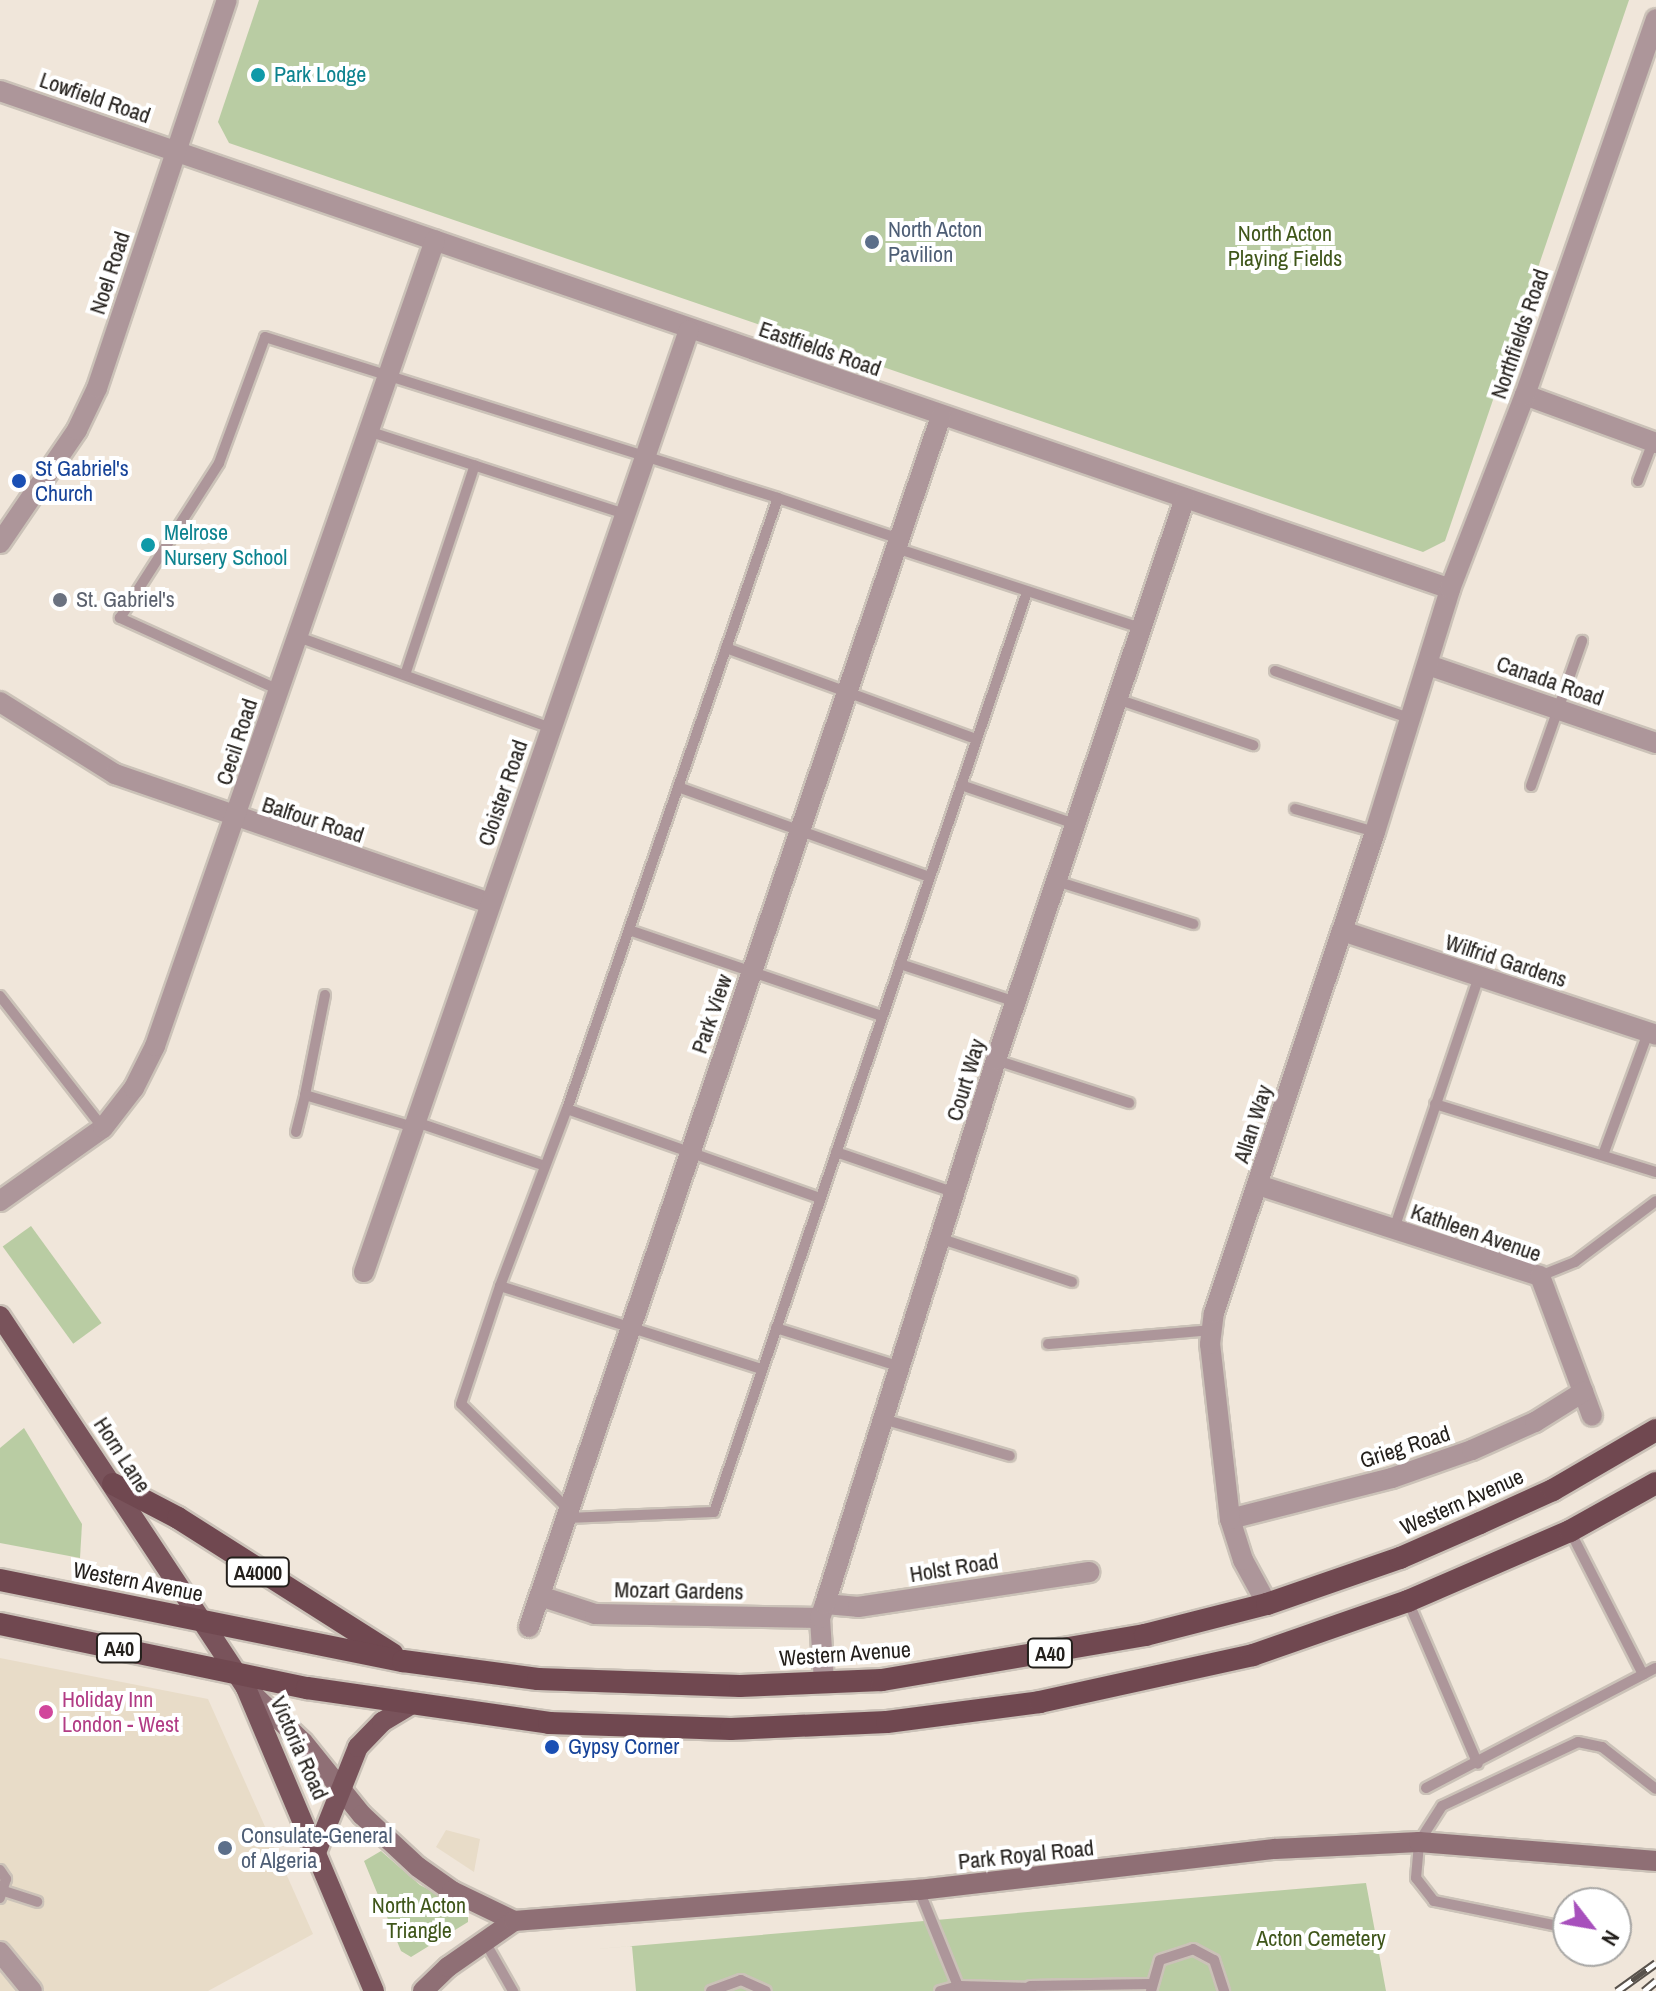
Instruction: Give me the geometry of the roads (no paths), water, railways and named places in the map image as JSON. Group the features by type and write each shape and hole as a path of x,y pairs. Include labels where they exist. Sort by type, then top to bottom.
{"highway":[{"name":"Western Avenue","path":"0,1580 403,1661 576,1681 740,1686 969,1669 1267,1604 1400,1558 1553,1490 1656,1430"},
{"name":"A40","path":"0,1624 241,1681 549,1723 731,1729 887,1722 1040,1702 1253,1655 1408,1601 1570,1531 1656,1483"},
{"name":"A4000","path":"113,1484 178,1518 403,1661"}],"main road":[{"name":"Horn Lane","path":"0,1316 202,1621"},
{"name":"Victoria Road","path":"202,1621 241,1681 317,1850 341,1924 374,1991"},
{"path":"241,1681 341,1785 362,1815 418,1867 452,1891 514,1921"},
{"path":"317,1850 341,1785 369,1735 412,1704"},
{"name":"Park Royal Road","path":"423,1991 484,1940 514,1921 919,1890 1275,1849 1419,1842 1656,1861"}],"street":[{"name":"Noel Road","path":"0,543 77,430 97,388 227,0"},
{"name":"Northfields Road","path":"1428,665 1450,589 1525,395 1656,19"},
{"name":"Lowfield Road","path":"0,91 175,150"},
{"name":"Eastfields Road","path":"175,150 689,330 1450,589"},
{"name":"Cecil Road","path":"0,1201 103,1128 134,1088 155,1046 435,240"},
{"name":"Cloister Road","path":"364,1272 689,330"},
{"path":"1525,395 1654,442"},
{"name":"Park View","path":"529,1627 941,416"},
{"name":"Court Way","path":"824,1682 823,1611 996,1060 1185,498"},
{"name":"Canada Road","path":"1428,665 1656,743"},
{"name":"Allan Way","path":"1267,1604 1242,1557 1230,1519 1210,1330 1428,665"},
{"name":"Balfour Road","path":"0,702 115,774 236,819 490,903"},
{"name":"Wilfrid Gardens","path":"1342,931 1652,1034"},
{"name":"Kathleen Avenue","path":"1258,1185 1540,1276 1592,1416"},
{"name":"Grieg Road","path":"1230,1519 1392,1478 1472,1450 1535,1422 1583,1392"},
{"name":"Holst Road","path":"823,1611 1089,1572"},
{"name":"Mozart Gardens","path":"540,1596 595,1614 823,1611"},
{"path":"0,1952 32,1991"}],"lane":[{"path":"279,690 120,618 219,463 265,337 778,498 1027,592 1141,628"},
{"path":"368,431 625,514"},
{"path":"1638,481 1654,442"},
{"path":"405,675 475,465"},
{"path":"778,498 567,1109 542,1165 461,1404 568,1514 714,1512 1027,592"},
{"path":"298,637 551,728"},
{"path":"1531,786 1582,641"},
{"path":"726,648 976,739"},
{"path":"1275,671 1411,719"},
{"path":"1117,699 1253,745"},
{"path":"961,785 1075,824"},
{"path":"678,787 929,877"},
{"path":"1295,809 1375,832"},
{"path":"1056,881 1193,924"},
{"path":"629,930 882,1016"},
{"path":"900,964 1016,1002"},
{"path":"1393,1230 1479,977"},
{"path":"296,1132 325,995"},
{"path":"0,996 103,1128"},
{"path":"1603,1155 1652,1034"},
{"path":"996,1060 1129,1103"},
{"path":"305,1095 415,1124 542,1165"},
{"path":"1435,1104 1656,1172"},
{"path":"567,1109 820,1198"},
{"path":"836,1152 956,1193"},
{"path":"1540,1276 1575,1262 1656,1201"},
{"path":"942,1239 1072,1282"},
{"path":"500,1286 630,1330 762,1369"},
{"path":"776,1328 901,1367"},
{"path":"1048,1344 1210,1330"},
{"path":"883,1419 1010,1456"},
{"path":"1570,1531 1643,1674"},
{"path":"1408,1601 1478,1764"},
{"path":"1426,1788 1478,1764 1656,1668"},
{"path":"1552,1925 1434,1901 1416,1878 1419,1842 1442,1806 1578,1742 1602,1747 1656,1789"},
{"path":"0,1870 2,1894 37,1902"},
{"path":"919,1890 959,1989"},
{"path":"484,1940 513,1991"},
{"path":"940,1991 1150,1987 1160,1960 1193,1949 1214,1960 1224,1991"},
{"path":"711,1991 741,1980 766,1991"}],"railway":[{"path":"1617,1991 1656,1963"},
{"path":"1644,1991 1656,1981"}],"place":[{"name":"Park Lodge","path":"258,75"},
{"name":"North Acton Pavilion","path":"872,242"},
{"name":"St Gabriel's Church","path":"19,481"},
{"name":"Melrose Nursery School","path":"148,545"},
{"name":"St. Gabriel's","path":"60,600"},
{"name":"Holiday Inn London - West","path":"46,1712"},
{"name":"Gypsy Corner","path":"552,1747"},
{"name":"Consulate-General of Algeria","path":"225,1848"}],"park label":[{"name":"North Acton Playing Fields","path":"1285,246"},
{"name":"North Acton Triangle","path":"419,1918"},
{"name":"Acton Cemetery","path":"1321,1939"}]}
